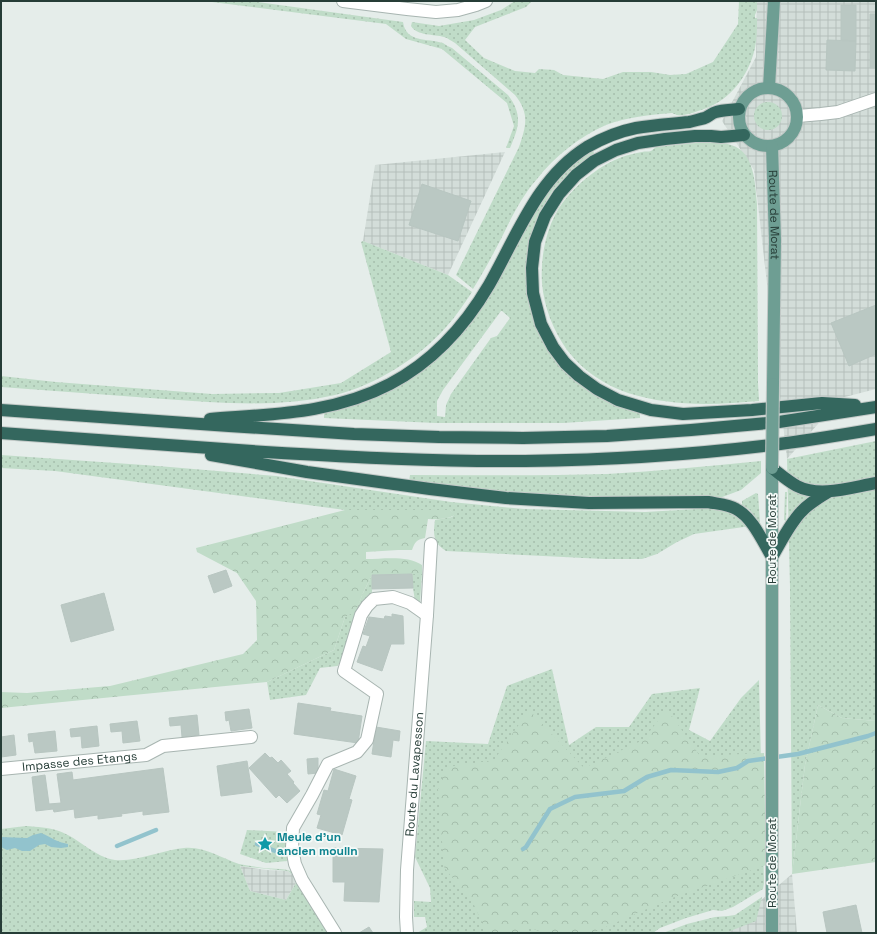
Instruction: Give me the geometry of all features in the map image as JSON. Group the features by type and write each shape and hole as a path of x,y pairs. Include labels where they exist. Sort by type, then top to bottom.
{"highway":[{"path":"168,422 280,414 311,410 365,396 390,384 413,370 434,354 474,309 489,285 529,209 545,186 565,164 587,147 611,136 634,128 690,122 704,118 716,112 739,109"},
{"path":"744,135 665,139 638,143 616,150 594,161 576,176 559,194 545,216 535,242 532,268 533,293 541,324 552,347 565,363 579,376 597,389 618,400 651,410 683,414 752,410 822,403 876,406"},
{"path":"1,410 304,431 396,436 488,438 649,434 779,422 876,406"},
{"path":"1,433 149,444 395,459 480,461 565,460 649,456 774,445 876,429"},
{"path":"149,444 307,472 481,495 530,500 589,503 708,502 723,504 736,509 743,514 772,557 791,525 801,512 815,500 828,492"},
{"path":"772,468 798,487 809,490 828,492 876,483"}],"main road":[{"path":"769,87 774,1"},
{"path":"769,87 778,89 792,99 796,106 798,116 794,132 788,139 780,144 764,146 751,141 744,135 738,118 739,109 743,100 750,93 759,88 769,87"},
{"name":"Route de Morat","path":"772,146 775,240 772,468 772,933"}],"street":[{"path":"343,1 436,12 458,10 486,1"},
{"path":"798,116 838,112 876,99"},
{"name":"Route du Lavapesson","path":"408,933 406,917 407,870 427,615 431,544"},
{"path":"335,933 302,880 295,864 292,848 293,828 328,764 357,752 366,740 377,694 344,671 361,615 364,610 374,599 393,597 410,603 427,615"},
{"name":"Impasse des Etangs","path":"1,770 146,755 163,746 251,737"}],"shaded area":[{"path":"757,1 876,1 876,389 841,398 787,459 754,170 722,121 756,57"},
{"path":"505,152 448,275 363,241 375,165"},
{"path":"240,866 266,870 288,871 293,875 296,883 286,900 250,891"},
{"path":"792,874 797,933 703,933 742,916"}],"green space":[{"path":"204,1 251,1 403,22 405,29 413,37 443,43 452,48 508,95 513,102 518,115 516,134 510,148 506,148 514,126 507,103 442,49 406,39 386,24"},
{"path":"515,1 532,1 526,7 475,27 465,40 484,58 515,71 535,73 539,69 554,70 563,75 603,79 623,72 651,72 670,75 686,74 713,62 738,24 739,1 757,1 757,10 755,15 755,18 757,18 756,45 752,59 742,79 735,88 719,102 685,115 677,115 672,113 630,118 614,122 586,135 568,148 544,171 522,200 473,289 456,275 519,147 525,126 525,114 515,95 455,43 444,37 417,32 411,26 412,22 439,26 474,20 501,10"},
{"path":"768,102 778,106 782,116 778,126 768,130 758,126 754,116 758,106"},
{"path":"696,143 722,143 739,149 745,154 749,161 754,178 757,204 759,401 705,404 685,403 647,398 612,386 595,377 567,350 553,326 545,301 542,283 542,260 544,248 550,225 561,205 568,196 586,178 614,160 637,153 652,151 656,147"},
{"path":"592,149 594,153 572,170 553,190 539,213 530,239 526,266 528,294 561,367 576,382 596,395 617,405 640,413 640,418 563,423 436,423 324,418 324,413 437,357 520,235 549,188 568,167","holes":["502,311 510,318 497,336 491,338 451,394 446,405 445,417 437,416 437,401 443,390"]},
{"path":"363,241 448,275 472,292 460,310 436,338 396,369 366,384 335,395 293,402 271,403 185,401 1,387 1,376 56,382 212,394 279,393 341,383 391,352 361,242"},
{"path":"876,441 876,721 842,718 818,705 805,765 792,874 790,587 787,459"},
{"path":"1,455 276,476 451,502 524,509 645,512 716,508 731,511 758,525 694,534 657,554 642,559 604,559 446,551 436,541 434,525 435,520 452,517 454,515 450,510 345,510 55,471 1,468"},
{"path":"761,461 761,473 741,490 717,499 646,499 530,495 409,481 410,475 607,474"},
{"path":"785,492 787,492 786,521 784,520"},
{"path":"756,493 758,494 760,522 758,522 750,510 742,505 742,501"},
{"path":"345,510 450,510 455,515 442,519 428,519 425,538 416,542 412,550 366,552 366,559 395,558 416,562 422,565 422,574 372,575 356,611 345,617 334,650 267,682 1,708 1,692 27,693 110,686 243,654 257,640 256,601 237,573 197,552 196,548"},
{"path":"412,574 422,574 419,603 415,601"},
{"path":"372,575 372,596 342,661 337,666 320,668 306,695 270,700 267,682 334,650 345,617 356,610"},
{"path":"552,669 569,745 596,727 629,727 652,694 700,688 689,730 710,741 741,698 759,680 763,889 733,907 722,911 713,910 686,918 660,928 653,933 417,933 427,927 425,917 414,917 414,901 431,902 430,888 415,857 426,741 488,744 507,686"},
{"path":"818,705 842,718 876,721 876,862 792,874 805,765"},
{"path":"667,709 700,756 764,753 766,865 672,898 592,933 549,933 527,928 523,933 487,933 474,905 444,867 438,789 447,767 494,760 529,710 584,768 643,740"},
{"path":"26,826 55,830 66,834 100,855 115,860 141,858 176,849 191,848 205,851 239,864 262,868 289,870 293,872 328,933 1,933 1,829","holes":["240,866 288,871 293,875 296,883 286,900 250,891"]},
{"path":"247,830 286,832 287,861 266,863 240,854"},
{"path":"762,897 756,921 725,933 663,933 687,924 715,917 735,915"}],"water":[{"path":"41,833 57,841 68,844 68,847 51,847 45,844 39,845 30,851 22,851 15,848 7,850 1,847 1,837 27,838"}],"building":[{"path":"841,5 856,5 856,41 841,40"},
{"path":"870,14 876,14 876,68 870,68"},
{"path":"827,40 856,41 855,71 826,70"},
{"path":"422,184 471,201 458,241 409,225"},
{"path":"876,305 876,354 849,366 831,323"},
{"path":"226,570 232,586 214,593 208,576"},
{"path":"412,574 413,588 372,589 372,575"},
{"path":"104,593 114,630 71,642 61,605"},
{"path":"392,614 403,616 404,644 391,644 382,671 357,662 363,646 366,647 370,636 363,634 369,617 384,619 385,616 392,617"},
{"path":"298,703 331,708 330,711 362,716 358,743 294,734"},
{"path":"249,709 252,728 231,731 229,720 226,721 225,712"},
{"path":"197,715 199,735 182,737 181,725 170,726 169,718"},
{"path":"137,721 140,741 123,743 122,731 111,732 110,724"},
{"path":"97,726 99,746 82,748 81,736 71,737 70,729"},
{"path":"376,727 400,731 399,741 393,740 391,757 372,754"},
{"path":"55,731 57,751 35,753 33,741 29,742 28,734"},
{"path":"14,735 16,755 1,757 1,737"},
{"path":"265,753 278,763 281,760 291,771 287,774 300,791 287,803 279,795 276,798 249,768"},
{"path":"318,758 318,773 308,774 307,759"},
{"path":"247,761 252,792 221,796 217,766"},
{"path":"163,768 169,812 143,815 143,811 121,814 122,816 98,819 98,815 75,818 74,809 54,812 53,809 36,811 32,777 45,775 49,804 61,803 57,774 72,772 73,780"},
{"path":"334,769 356,776 349,799 352,800 342,835 317,828 321,815 317,814 324,790 328,791"},
{"path":"333,848 383,849 379,902 344,901 345,882 333,882"},
{"path":"856,905 862,933 827,933 823,912"},
{"path":"369,927 373,933 359,933"}],"waterway":[{"path":"523,849 526,847 550,809 575,797 624,791 647,777 671,770 718,772 737,768 748,761 798,754 876,733"},
{"path":"117,846 156,830"},
{"path":"257,844 283,854"}],"place":[{"name":"Meule d’un ancien moulin","path":"265,844"}]}
